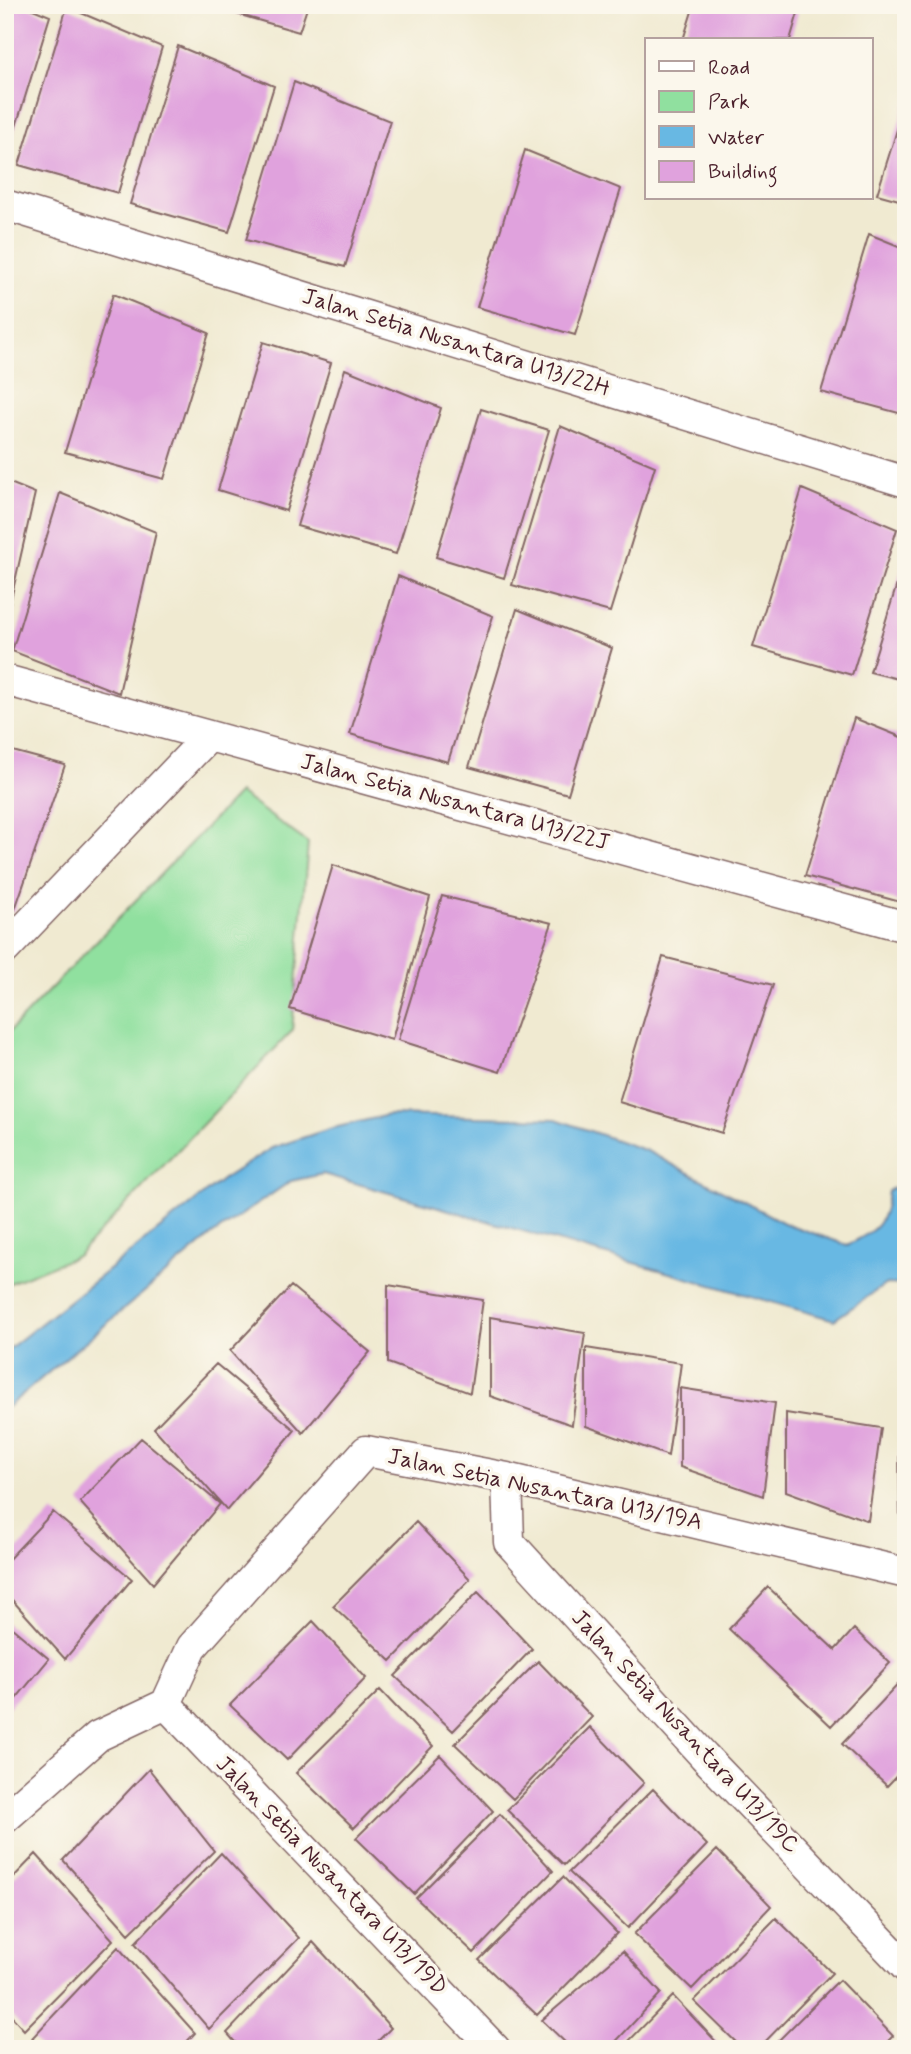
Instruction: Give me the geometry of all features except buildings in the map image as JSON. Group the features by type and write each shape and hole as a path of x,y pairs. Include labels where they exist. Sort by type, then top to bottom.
{"street":[{"name":"Jalan Setia Nusantara U13/22H","path":"5,205 906,482"},
{"name":"Jalan Setia Nusantara U13/22J","path":"5,680 906,927"},
{"path":"5,949 209,736"},
{"name":"Jalan Setia Nusantara U13/19A","path":"166,1704 192,1647 366,1451 507,1478 906,1573"},
{"name":"Jalan Setia Nusantara U13/19C","path":"507,1478 509,1542 704,1756 906,1967"},
{"path":"5,1818 98,1735 166,1704"},
{"name":"Jalan Setia Nusantara U13/19D","path":"166,1704 495,2049"}],"green space":[{"path":"239,793 308,843 292,1031 77,1256 5,1285 5,1036"}],"water":[{"path":"388,1115 556,1119 647,1151 784,1223 847,1245 866,1235 877,1225 884,1212 888,1191 906,1186 906,1285 886,1284 834,1320 323,1174 291,1181 212,1235 5,1409 5,1352 223,1179 272,1148 329,1129"}]}
